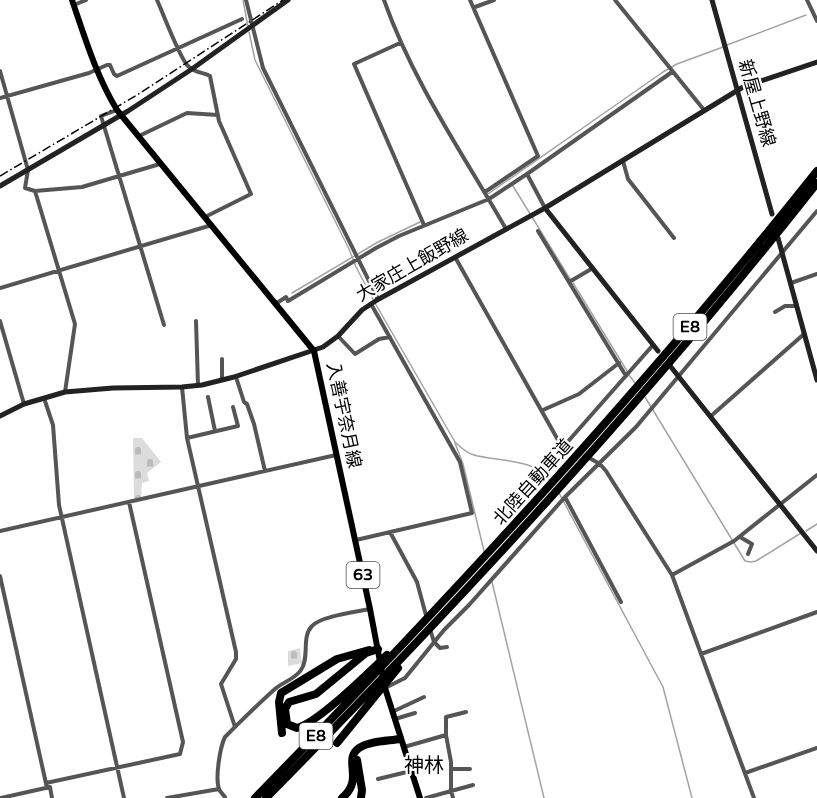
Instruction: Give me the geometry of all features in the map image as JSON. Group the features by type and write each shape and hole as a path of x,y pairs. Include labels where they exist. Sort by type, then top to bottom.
{"highway":[{"name":"北陸自動車道","path":"559,481 711,302 817,171"},
{"name":"北陸自動車道","path":"266,798 379,680 717,306 817,183"},
{"path":"338,743 379,680 437,614"},
{"path":"378,649 366,653 316,694 289,702 285,710 287,724 297,728 305,725 379,680"},
{"path":"279,731 279,697 286,688 337,659 378,649"},
{"name":"北陸自動車道","path":"255,798 379,680"},
{"path":"342,798 353,785 353,758 357,750 365,745 400,739"},
{"path":"361,798 358,754 364,748 400,739"}],"main road":[{"path":"0,186 192,69 288,0"},
{"name":"新屋上野線","path":"712,0 772,214"},
{"name":"入善宇奈月線","path":"73,3 96,70 119,112 314,351 338,454 378,649 379,680 420,798"},
{"name":"大家庄上飯野線","path":"0,416 24,404 65,392 198,385 236,377 314,351 338,336 349,322 378,299 545,208 738,90 817,62"},
{"path":"545,208 658,351"},
{"path":"778,238 817,380"},
{"path":"671,367 817,551"}],"street":[{"path":"73,3 86,0"},
{"path":"157,0 187,66 198,73 210,76 218,115 251,194 205,217"},
{"path":"246,0 263,68 378,299"},
{"path":"384,0 400,43 415,73 506,230"},
{"path":"470,0 538,156 485,192"},
{"path":"475,7 494,0"},
{"path":"615,0 704,110"},
{"path":"807,0 817,21"},
{"path":"0,99 110,65 114,74 117,75 242,19"},
{"path":"400,43 354,64 424,225"},
{"path":"0,71 28,170 25,188 35,191 82,187 161,164"},
{"path":"277,303 286,297 288,301 399,236 489,199 672,72"},
{"path":"139,136 187,113 218,115"},
{"path":"103,124 164,325"},
{"path":"622,160 628,179 674,238"},
{"path":"526,174 545,208"},
{"path":"35,191 75,324 65,392"},
{"path":"379,680 405,678 434,642 566,497 636,427 817,211"},
{"path":"0,288 212,225"},
{"path":"538,231 626,376"},
{"path":"455,257 564,446 653,345"},
{"path":"569,282 593,268"},
{"path":"791,283 817,274"},
{"path":"356,540 472,513 460,462 371,304"},
{"path":"775,312 785,306 797,306"},
{"path":"0,321 24,404"},
{"path":"195,321 198,385"},
{"path":"711,416 804,334"},
{"path":"338,336 355,354 379,339 390,337"},
{"path":"222,359 222,380"},
{"path":"543,411 579,394 619,363"},
{"path":"236,377 254,424 265,471"},
{"path":"182,387 187,438 236,652 236,659 221,684 235,727"},
{"path":"208,397 215,431"},
{"path":"44,398 53,425 59,506 124,798"},
{"path":"187,438 238,426 234,407"},
{"path":"0,531 338,454"},
{"path":"591,459 600,464 672,575 754,798"},
{"path":"672,575 740,537 817,475"},
{"path":"566,497 621,602"},
{"path":"1,798 180,754 183,742 129,502"},
{"path":"390,531 417,582 434,642 440,648 447,647"},
{"path":"740,537 752,544 748,554"},
{"path":"0,576 47,785 50,787 52,798"},
{"path":"225,797 219,789 221,744 235,727 277,687 302,669 311,626 319,621 370,609"},
{"path":"701,654 817,612"},
{"path":"393,716 424,697"},
{"path":"453,798 446,717 466,712"},
{"path":"393,716 415,713"},
{"path":"403,747 446,735"},
{"path":"745,773 817,748"},
{"path":"451,769 470,769"},
{"path":"378,779 411,771"},
{"path":"426,798 473,784"},
{"path":"167,798 219,789"}],"green space":[{"path":"133,438 142,438 161,462 147,473 149,481 142,483 141,497 134,499"},
{"path":"300,648 302,663 288,666 288,651"}],"waterway":[{"path":"243,0 248,27"},
{"path":"727,45 806,15"},
{"path":"249,32 255,60 373,299"},
{"path":"488,194 663,72 677,64 723,47"},
{"path":"513,186 570,279"},
{"path":"292,293 378,242 420,222"},
{"path":"573,283 627,371"},
{"path":"375,303 455,442 474,455 525,464 543,472 549,479"},
{"path":"629,375 635,383"},
{"path":"645,397 745,561 756,561 801,533"},
{"path":"455,443 463,464 484,551"},
{"path":"559,493 663,687 692,798"},
{"path":"806,531 817,524"},
{"path":"492,582 544,798"}],"tunnel":[{"path":"564,446 588,457"}],"railway":[{"path":"0,176 137,95 283,0"}],"district":[{"name":"神林","path":"424,766"}]}
